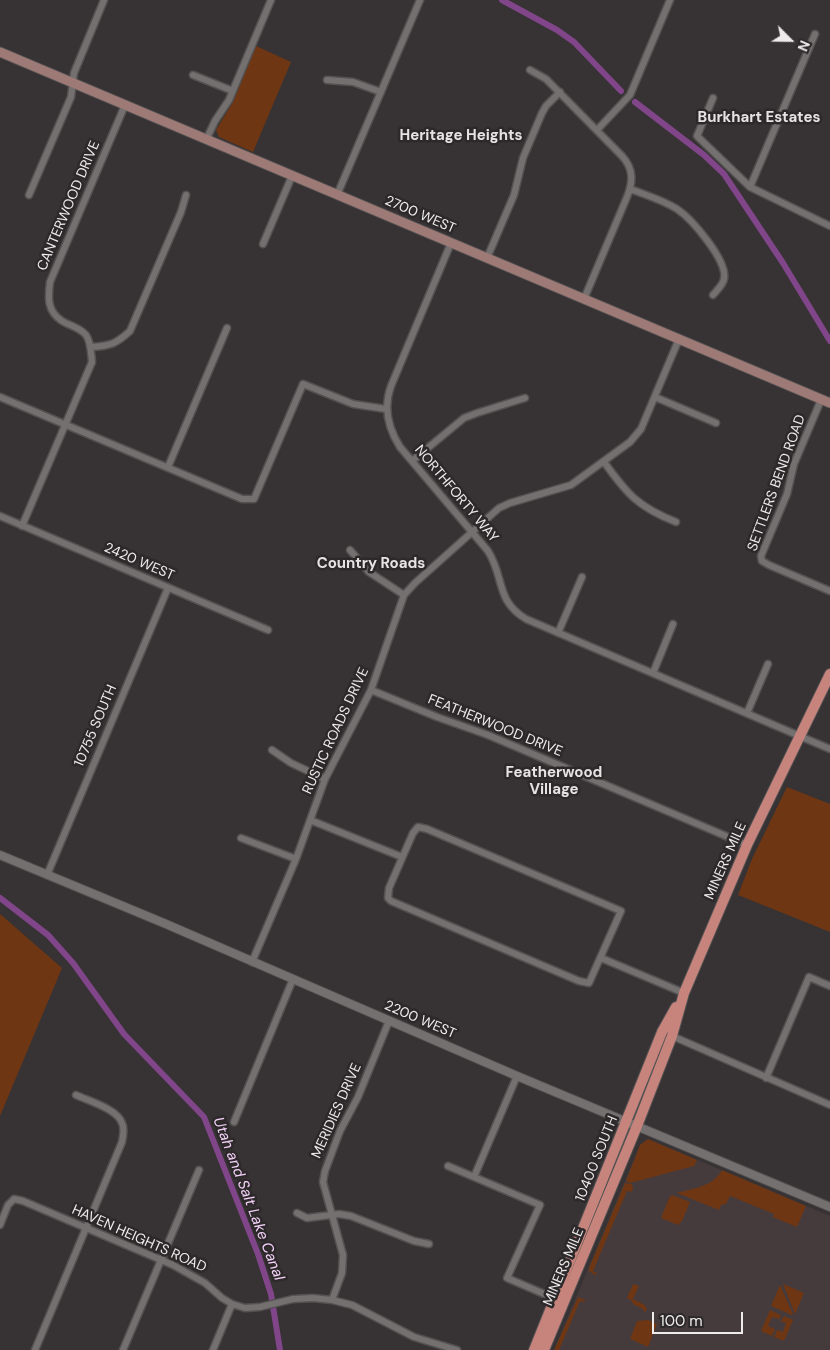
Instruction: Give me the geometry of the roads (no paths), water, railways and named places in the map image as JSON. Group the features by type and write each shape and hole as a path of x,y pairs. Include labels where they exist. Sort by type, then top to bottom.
{"main road":[{"name":"2700 WEST","path":"0,52 826,402"},
{"name":"MINERS MILE","path":"661,1064 672,1036 684,993 747,845 830,674"},
{"name":"10400 SOUTH","path":"568,1269 662,1032 684,993"},
{"name":"10400 SOUTH","path":"609,1195 661,1064"},
{"name":"MINERS MILE","path":"544,1350 609,1195"},
{"name":"MINERS MILE","path":"534,1350 568,1269"}],"street":[{"path":"29,195 71,97 74,73 104,0"},
{"path":"206,140 225,107 271,0"},
{"path":"337,195 420,0"},
{"path":"597,130 630,95 670,0"},
{"path":"750,187 815,34"},
{"path":"530,70 544,77 597,130 627,162 631,174 630,189 584,299"},
{"path":"193,75 232,91"},
{"path":"327,80 353,82 381,92"},
{"path":"487,258 514,196 523,158 542,113 560,92"},
{"path":"713,98 697,136 750,187 830,226"},
{"name":"CANTERWOOD DRIVE","path":"91,347 86,336 75,326 62,321 51,310 48,298 50,282 125,105"},
{"path":"262,244 292,176"},
{"path":"630,189 672,206 697,227 724,268 723,281 713,295"},
{"path":"22,526 92,362 91,347 108,346 118,342 130,331 181,212 186,194"},
{"name":"NORTHFORTY WAY","path":"451,243 391,386 386,409 394,438 488,551 494,561 501,589 510,607 526,619 830,749"},
{"path":"168,467 227,328"},
{"name":"RUSTIC ROADS DRIVE","path":"252,962 296,859 325,778 371,690 404,595 494,512 504,506 571,485 630,442 638,434 679,339"},
{"path":"0,397 242,498 254,498 303,384 353,404 386,409"},
{"path":"654,397 716,422"},
{"path":"412,461 464,418 526,398"},
{"name":"SETTLERS BEND ROAD","path":"826,402 794,464 787,494 761,556 762,561 768,565 830,591"},
{"path":"604,462 627,492 643,507 676,522"},
{"name":"2420 WEST","path":"0,516 268,630"},
{"path":"350,550 369,572 404,595"},
{"path":"558,633 582,577"},
{"name":"10755 SOUTH","path":"47,875 168,588"},
{"path":"653,673 673,624"},
{"path":"747,713 768,664"},
{"name":"FEATHERWOOD DRIVE","path":"371,690 437,717 488,735 747,845"},
{"path":"272,750 291,763 325,778"},
{"path":"310,820 402,857"},
{"path":"418,827 427,829 621,911 589,983 579,981 395,903 388,898 389,888 402,857 413,833 418,827"},
{"path":"241,838 296,859"},
{"name":"2200 WEST","path":"0,855 166,924 517,1076 830,1207"},
{"path":"601,958 684,993"},
{"path":"766,1078 809,977 830,986"},
{"path":"234,1122 293,979"},
{"name":"MERIDIES DRIVE","path":"332,1300 342,1273 343,1264 337,1229 323,1182 325,1171 340,1131 358,1097 389,1021"},
{"path":"672,1036 830,1105"},
{"path":"474,1177 517,1076"},
{"path":"34,1350 122,1142 124,1132 122,1122 118,1116 76,1095"},
{"path":"448,1166 540,1205 507,1278 556,1299"},
{"path":"123,1350 198,1170"},
{"name":"HAVEN HEIGHTS ROAD","path":"0,1225 8,1205 14,1199 23,1201 160,1260 205,1282 222,1298 232,1304"},
{"path":"297,1213 307,1218 331,1214 351,1216 414,1241 429,1244"},
{"path":"213,1350 232,1304 245,1308 303,1299 332,1300 352,1305 414,1337 456,1350"}],"waterway":[{"path":"502,0 557,30 574,42 621,91"},
{"path":"635,102 704,155 724,174 783,263 830,341"},
{"name":"Utah and Salt Lake Canal","path":"0,898 48,935 73,963 124,1034 204,1117 258,1254 271,1294 280,1350"}],"district":[{"name":"Burkhart Estates","path":"759,118"},
{"name":"Heritage Heights","path":"461,136"},
{"name":"Country Roads","path":"371,564"},
{"name":"Featherwood Village","path":"554,782"}]}
